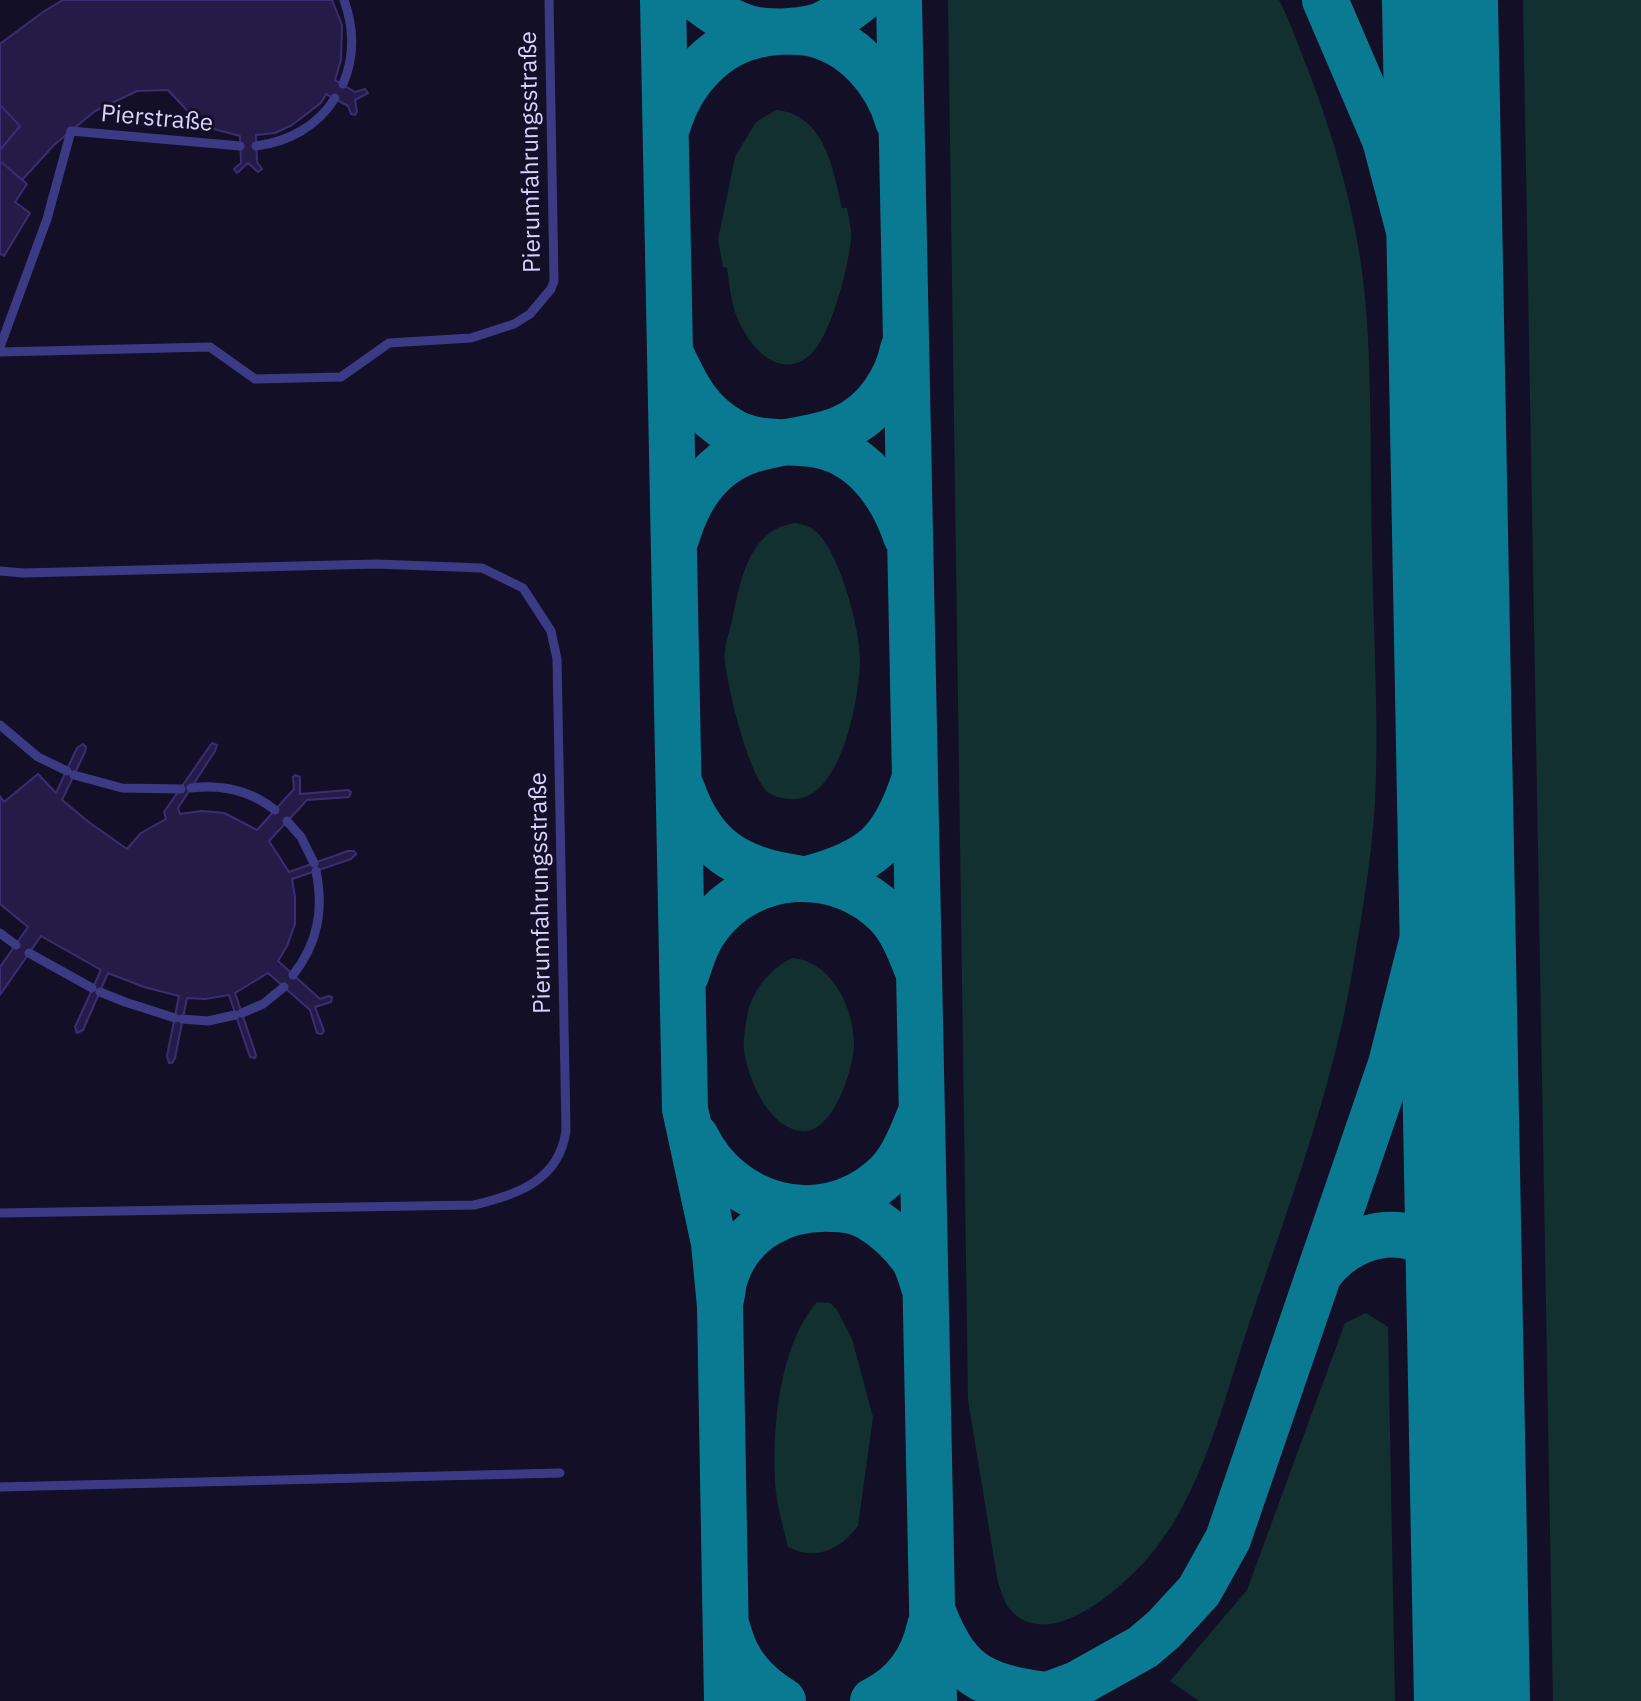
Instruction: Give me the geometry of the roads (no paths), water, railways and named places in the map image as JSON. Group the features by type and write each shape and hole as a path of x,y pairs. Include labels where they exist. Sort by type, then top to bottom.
{"lane":[{"path":"343,84 352,45 349,14 344,0"},
{"name":"Pierumfahrungsstraße","path":"0,350 210,347 255,379 341,377 389,343 471,338 496,331 530,314 554,281 549,0"},
{"path":"256,146 296,134 321,115 335,98"},
{"name":"Pierstraße","path":"0,350 47,219 71,131 240,146"},
{"name":"Pierumfahrungsstraße","path":"0,571 23,573 376,564 482,568 523,588 551,631 557,659 566,1130 560,1153 539,1181 505,1198 474,1205 0,1213"},
{"path":"0,725 38,757 70,773 122,788 219,787 254,796 275,810"},
{"path":"287,821 301,837 315,867 321,894 314,940 293,975"},
{"path":"0,933 16,945"},
{"path":"29,953 96,990 178,1018 208,1021 239,1014 263,1004 284,987"},
{"path":"0,1487 560,1473"}]}
